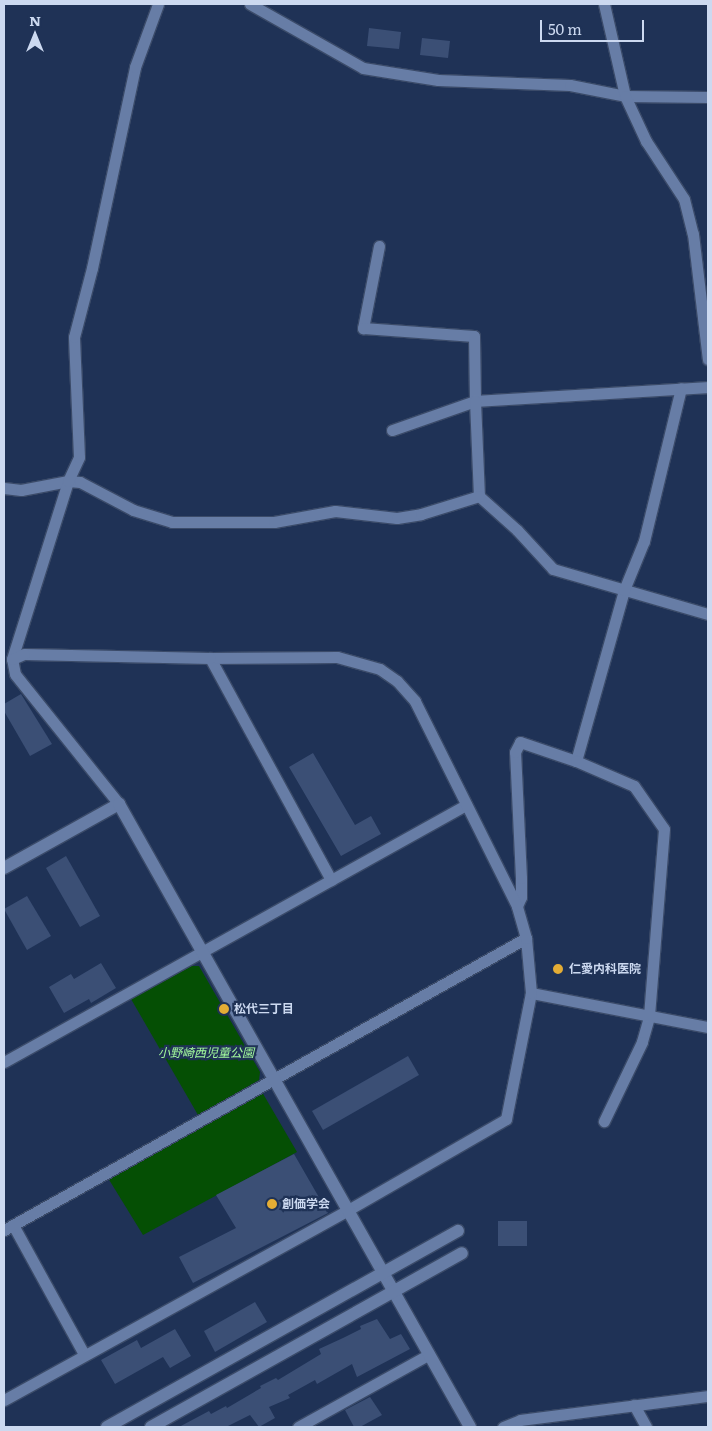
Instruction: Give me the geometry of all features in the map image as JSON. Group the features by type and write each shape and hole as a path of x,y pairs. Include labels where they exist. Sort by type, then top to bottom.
{"street":[{"path":"158,4 135,67 92,268 74,337 79,457 68,481 8,657 15,674 119,804 470,1427"},
{"path":"250,4 363,68 438,80 570,85 625,96 708,97"},
{"path":"604,4 625,96 646,142 684,200 693,234 708,359"},
{"path":"379,246 363,328 474,336 479,496 517,530 553,569 708,614"},
{"path":"392,430 475,401 708,386"},
{"path":"576,761 624,590 644,540 681,388"},
{"path":"4,488 22,490 68,481 80,482 133,510 172,522 274,522 335,511 397,518 421,514 479,496"},
{"path":"4,1400 84,1354 348,1210 506,1119 531,993 526,938 517,906 415,701 397,680 380,669 338,657 210,658 24,654 8,657"},
{"path":"210,658 331,880"},
{"path":"4,680 15,674"},
{"path":"517,906 521,897 516,752 520,742 576,761 634,786 664,829 649,1017 642,1042 604,1121"},
{"path":"4,868 119,804"},
{"path":"4,1062 466,805"},
{"path":"84,1354 9,1228 526,938"},
{"path":"531,993 708,1027"},
{"path":"107,1427 458,1230"},
{"path":"151,1427 462,1252"},
{"path":"298,1427 428,1355"},
{"path":"503,1427 520,1420 708,1396"},
{"path":"634,1405 646,1427"}],"green space":[{"name":"小野崎西児童公園","path":"192,966 199,966 260,1072 259,1080 198,1115 131,999"},
{"path":"262,1092 297,1152 143,1235 108,1178"}],"building":[{"path":"369,28 401,32 399,49 367,46"},
{"path":"422,38 450,41 448,58 420,55"},
{"path":"21,694 52,744 30,756 4,711 4,704"},
{"path":"313,753 355,825 371,816 381,834 341,856 289,767"},
{"path":"66,856 100,916 80,927 46,868"},
{"path":"27,896 51,936 27,950 4,909"},
{"path":"101,963 116,988 91,1003 89,999 64,1013 49,987 71,974 74,979"},
{"path":"408,1056 419,1075 323,1130 312,1111"},
{"name":"創価学会","path":"294,1154 328,1213 193,1283 179,1257 236,1228 216,1195"},
{"path":"498,1221 527,1221 527,1246 498,1246"},
{"path":"255,1302 267,1322 215,1352 204,1331"},
{"path":"377,1319 390,1339 401,1334 410,1349 357,1377 352,1364 317,1384 315,1380 288,1395 290,1398 269,1407 275,1418 259,1427 250,1415 226,1427 179,1427 209,1411 211,1414 226,1406 227,1408 261,1388 260,1386 276,1378 278,1380 321,1354 319,1349 361,1329 360,1326"},
{"path":"175,1329 191,1356 170,1368 163,1357 115,1384 101,1360 137,1340 141,1348"},
{"path":"370,1397 382,1415 360,1427 354,1427 345,1410"}],"place":[{"name":"仁愛内科医院","path":"558,969"},
{"name":"松代三丁目","path":"224,1009"},
{"name":"創価学会","path":"272,1204"}]}
